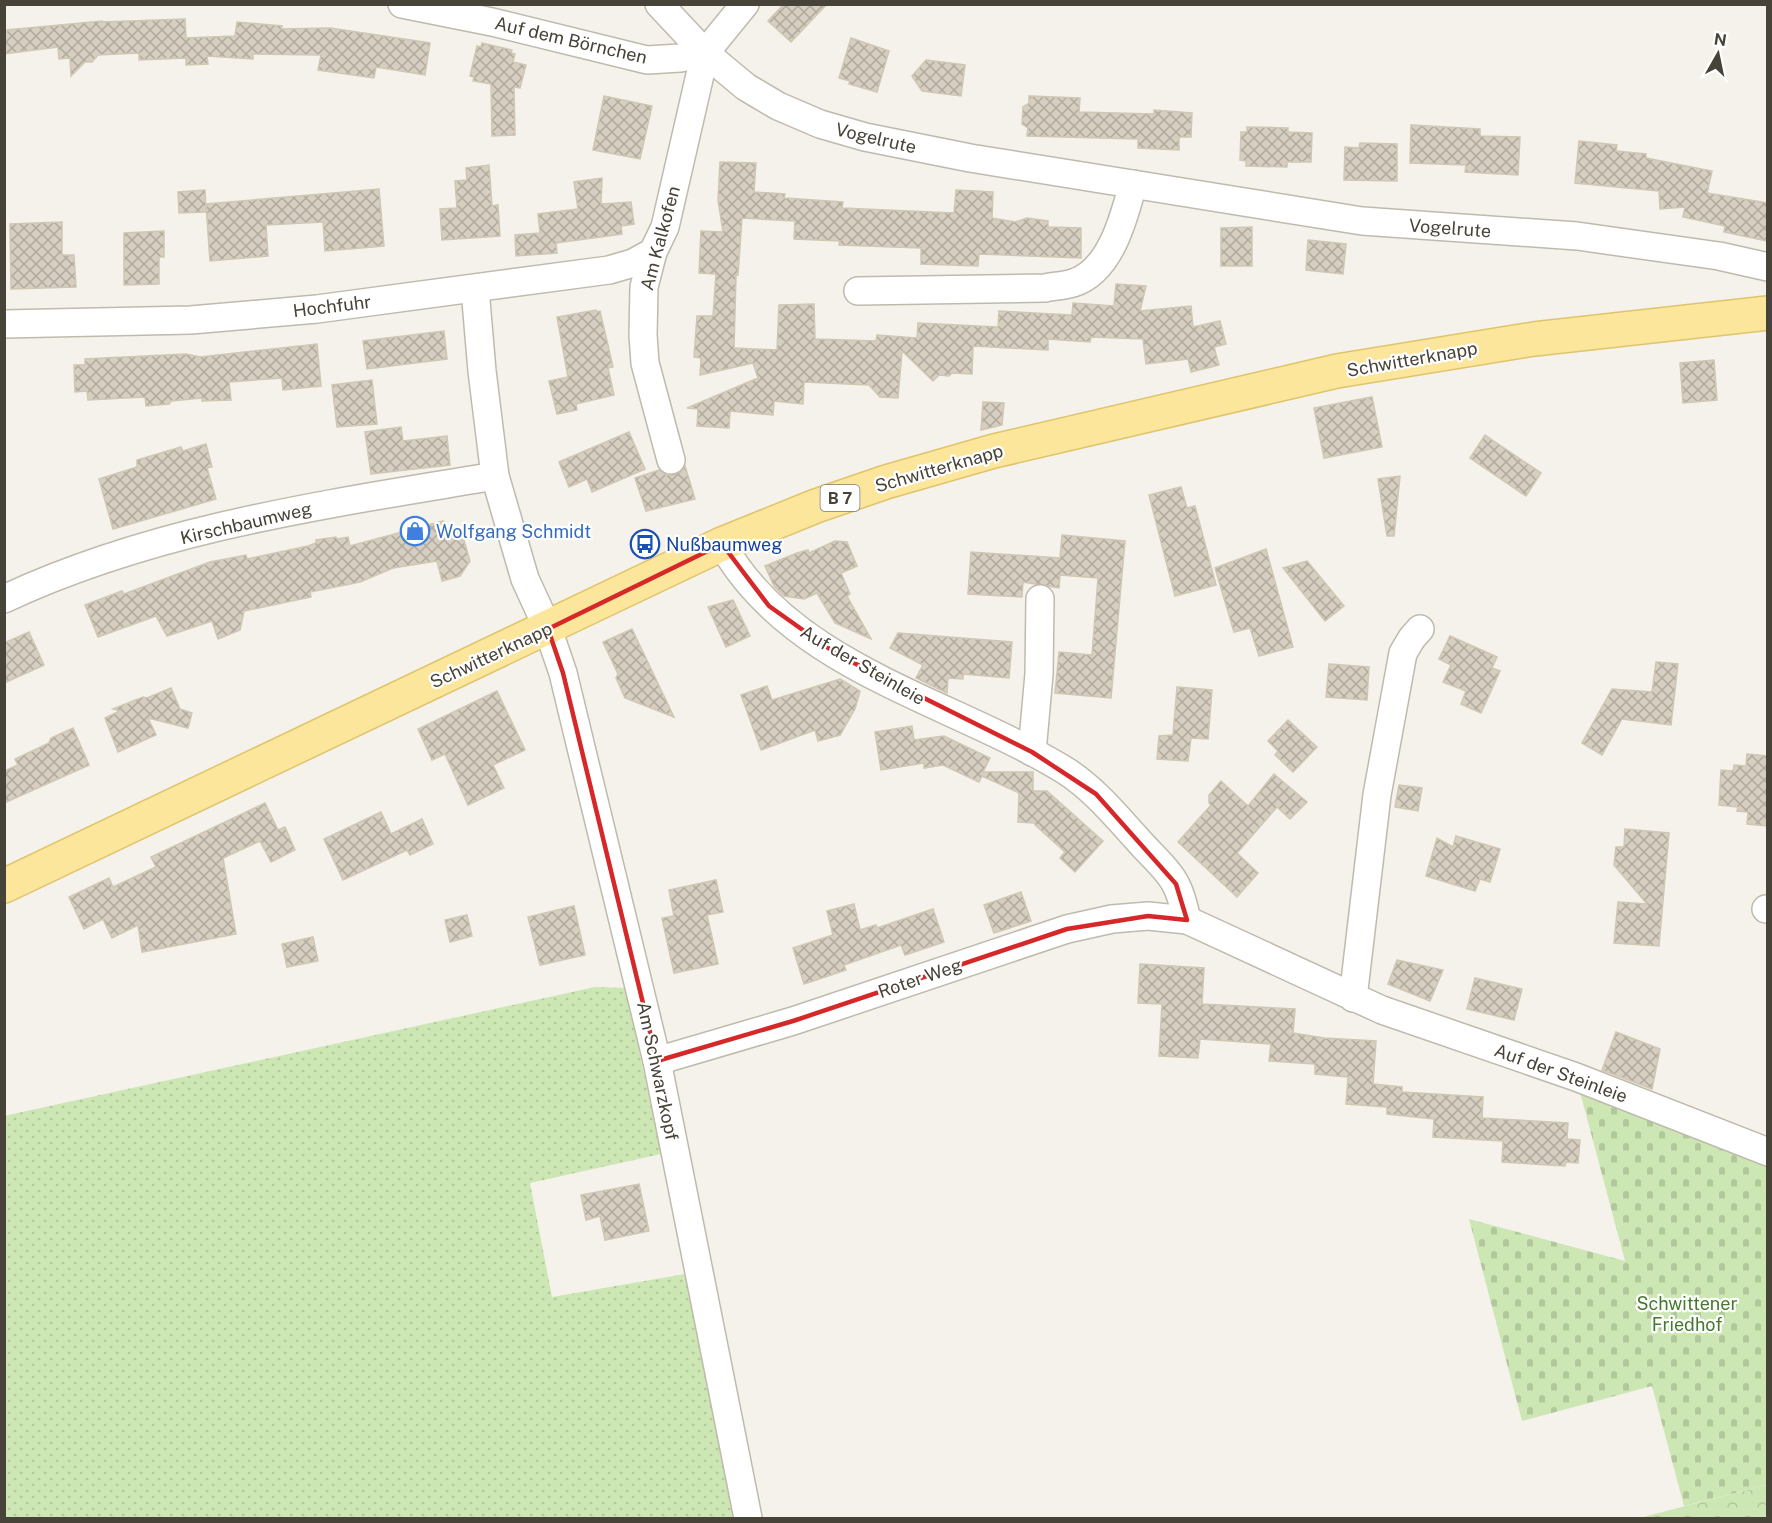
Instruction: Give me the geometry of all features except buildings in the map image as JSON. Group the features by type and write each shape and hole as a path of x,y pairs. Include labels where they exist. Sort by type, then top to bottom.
{"main road":[{"name":"Schwitterknapp","path":"4,886 548,629 652,576 722,544 816,506 876,486 994,451 1337,371 1534,339 1767,313"}],"street":[{"name":"Auf dem Börnchen","path":"402,4 492,22 647,60 680,58 705,53"},
{"name":"Vogelrute","path":"659,4 705,53 746,87 778,106 820,124 864,137 970,158 1362,221 1577,236 1719,256 1767,267"},
{"path":"705,53 745,4"},
{"name":"Am Kalkofen","path":"671,460 645,363 642,309 644,287 653,252 665,227 705,53"},
{"path":"858,291 1045,288 1074,283 1089,274 1107,255 1123,221 1133,184"},
{"name":"Hochfuhr","path":"4,324 191,320 317,309 609,270 633,263 653,252"},
{"path":"475,289 495,476 525,579 548,629"},
{"name":"Kirschbaumweg","path":"4,599 117,555 186,536 264,517 495,476"},
{"name":"Auf der Steinleie","path":"722,544 732,562 769,606 838,655 910,695 1032,752 1068,772 1096,794 1176,884 1187,920 1382,1010 1576,1077 1767,1152"},
{"path":"1032,752 1039,674 1040,599"},
{"name":"Am Schwarzkopf","path":"548,629 563,673 657,1060 748,1518"},
{"path":"1353,998 1383,757 1403,653 1420,629"},
{"name":"Roter Weg","path":"657,1060 793,1021 1067,929 1112,919 1148,916 1187,920"}],"highlighted area":[{"path":"722,544 769,606 838,655 1032,752 1096,794 1176,884 1187,920 1148,916 1067,929 793,1021 657,1061 563,673 548,629"}],"green space":[{"path":"595,987 626,988 661,1154 530,1183 552,1297 685,1274 734,1518 5,1518 4,1116"},
{"name":"Schwittener Friedhof","path":"1576,1077 1767,1152 1767,1485 1684,1506 1652,1386 1522,1421 1469,1219 1625,1261"},
{"path":"1767,1485 1767,1518 1639,1518"}],"place":[{"name":"Wolfgang Schmidt","path":"415,531"},
{"name":"Nußbaumweg","path":"645,544"}]}
